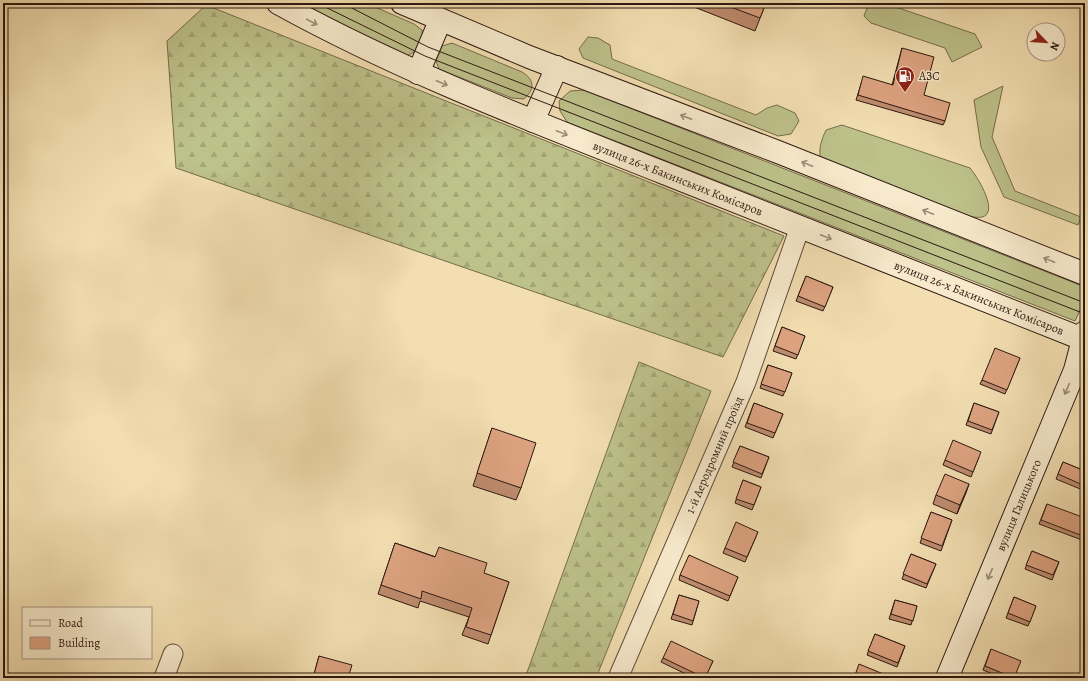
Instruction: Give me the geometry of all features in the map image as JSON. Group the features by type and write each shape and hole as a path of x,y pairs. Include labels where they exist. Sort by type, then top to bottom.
{"street":[{"name":"вулиця 26-х Бакинських Комісаров","path":"278,3 339,36 418,74 800,227 1084,337"},
{"path":"402,3 440,21 1085,274"},
{"path":"418,74 440,21"},
{"path":"533,121 557,67"},
{"name":"1-й Аеродромний проїзд","path":"618,678 746,382 800,227"},
{"name":"вулиця Галицького","path":"947,678 1075,370 1084,337"},
{"path":"164,678 173,654"}],"green space":[{"path":"297,3 366,3 414,24 422,30 421,44 413,53 404,56"},
{"path":"869,3 884,3 975,34 982,47 952,62 945,48 871,23 864,16"},
{"path":"206,5 784,236 723,357 176,168 167,41"},
{"path":"588,37 598,38 610,45 612,59 756,115 767,108 777,105 795,113 799,121 791,134 778,136 583,58 579,49"},
{"path":"452,43 522,72 531,81 532,88 530,92 524,99 512,98 439,69 436,61 442,46"},
{"path":"1003,86 992,137 1015,191 1081,217 1078,225 1004,197 981,147 974,100"},
{"path":"584,90 1085,287 1085,299 1075,321 567,122 560,111 559,101 570,91"},
{"path":"842,125 970,168 988,200 989,208 987,214 980,217 969,216 825,160 820,156 820,149 826,130"},
{"path":"639,362 711,391 596,678 525,678"}],"building":[{"path":"720,3 766,3 760,18"},
{"path":"902,48 934,57 924,95 950,103 945,121 858,95 863,76 893,85"},
{"path":"806,276 833,287 825,307 798,296"},
{"path":"782,327 805,336 798,355 775,346"},
{"path":"995,348 1020,358 1007,390 982,380"},
{"path":"768,365 792,373 785,392 761,384"},
{"path":"754,403 783,414 775,433 747,423"},
{"path":"974,403 999,412 992,430 968,421"},
{"path":"492,428 536,443 521,488 477,473"},
{"path":"953,440 981,452 973,472 945,460"},
{"path":"740,446 769,457 762,474 733,462"},
{"path":"1063,462 1085,471 1085,486 1058,474"},
{"path":"945,474 969,484 960,505 936,495"},
{"path":"743,480 761,487 754,505 736,499"},
{"path":"1047,504 1085,518 1085,531 1083,536 1041,520"},
{"path":"931,512 952,520 942,546 921,538"},
{"path":"736,522 758,532 747,557 725,548"},
{"path":"395,543 435,557 439,547 487,563 484,573 509,582 491,635 466,627 472,608 422,591 421,599 381,585"},
{"path":"1032,551 1059,562 1053,575 1026,565"},
{"path":"911,554 936,564 927,584 903,574"},
{"path":"689,555 738,577 730,596 680,575"},
{"path":"679,595 699,601 693,621 673,614"},
{"path":"1014,597 1036,606 1030,622 1008,613"},
{"path":"895,600 917,606 913,621 891,614"},
{"path":"875,634 905,646 898,663 868,651"},
{"path":"671,641 713,661 705,678 663,658"},
{"path":"991,649 1021,661 1014,678 985,666"},
{"path":"319,656 352,665 348,678 313,678"},
{"path":"859,664 893,678 854,678"}],"tram line":[{"path":"317,3 425,56 1085,314"},
{"path":"342,3 428,47 1085,303"}],"place":[{"name":"АЗС","path":"905,93"}]}
